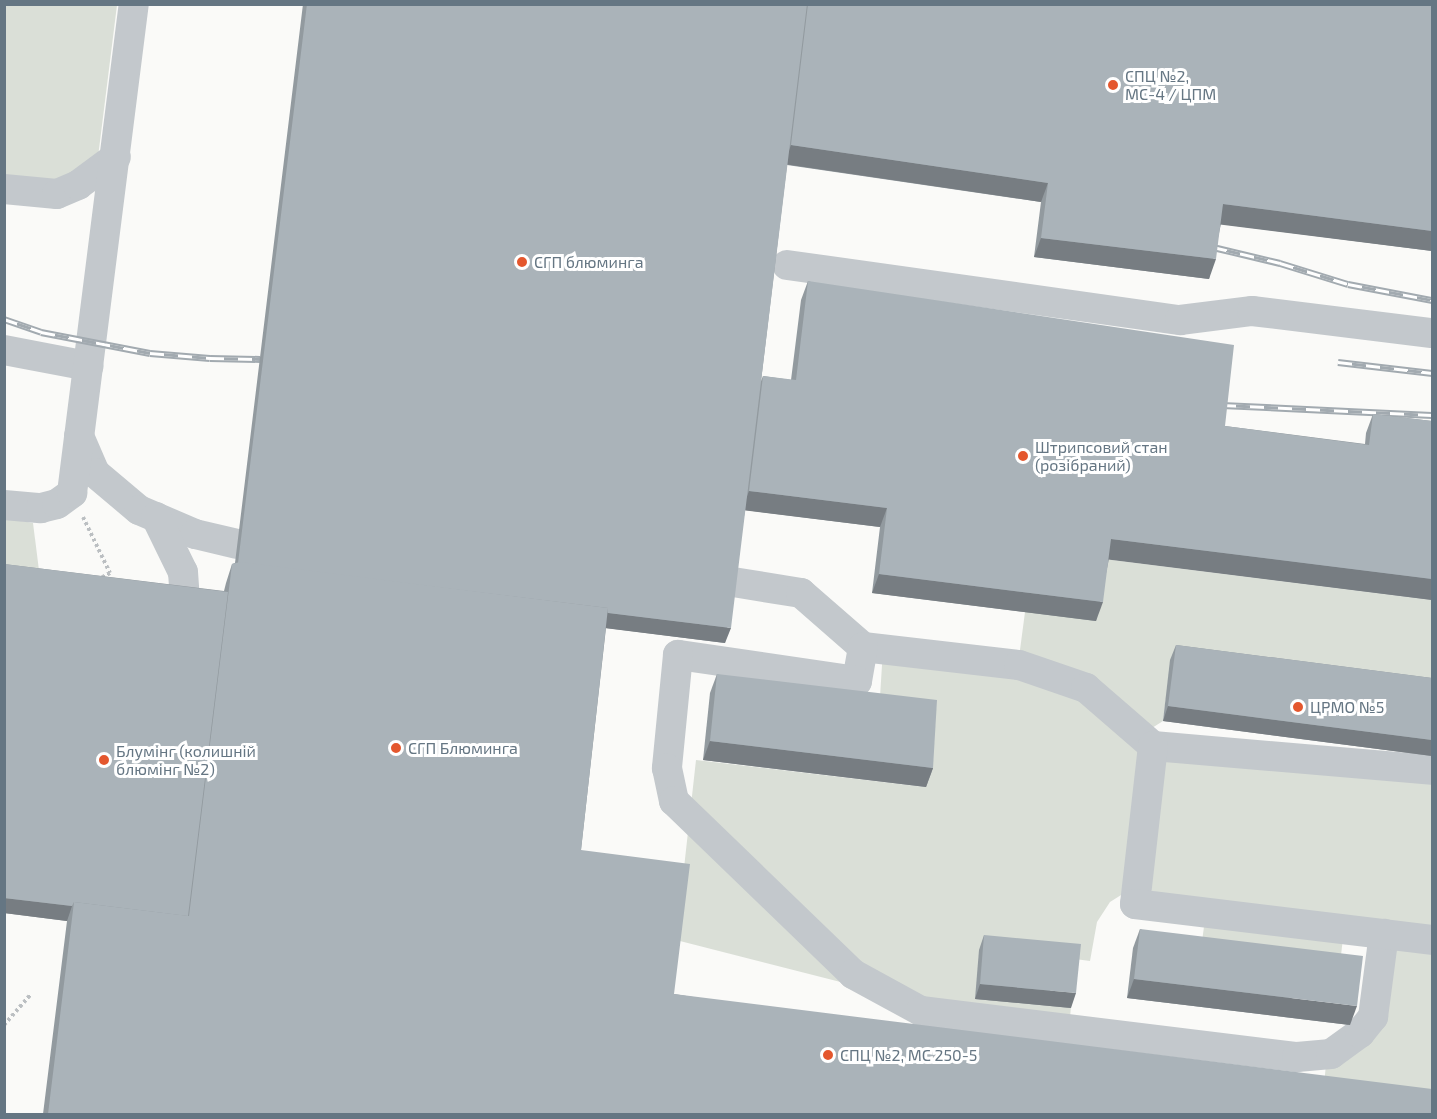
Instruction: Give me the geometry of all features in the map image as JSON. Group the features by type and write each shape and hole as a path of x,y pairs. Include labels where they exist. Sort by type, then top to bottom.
{"lane":[{"path":"4,505 41,508 57,504 72,493 134,4"},
{"path":"4,189 57,194 78,185 116,157"},
{"path":"787,265 1180,320 1252,311 1432,333"},
{"path":"4,350 88,366"},
{"path":"79,436 95,473 139,510 195,534 237,544"},
{"path":"156,517 183,572 185,602"},
{"path":"733,582 801,593 863,647 1019,665 1086,687 1153,746 1432,770"},
{"path":"863,647 857,681 678,655 667,768 674,801 853,974 862,979 921,1011 1297,1056 1331,1054 1360,1033 1373,1017 1384,934"},
{"path":"1153,746 1135,904 1432,940"}],"path":[{"path":"72,493 111,573 100,578"},
{"path":"4,1025 31,994"}],"shaded area":[{"path":"4,5 117,5 96,173 5,189"},
{"path":"5,518 33,523 41,586 5,581"},
{"path":"1104,559 1432,600 1432,693 1171,660 1163,721 1141,735 1432,778 1432,1109 1323,1095 1327,1054 1360,1033 1384,934 1344,929 1339,973 1200,956 1206,912 1137,885 1110,902 1097,922 1090,961 1075,959 1070,1018 919,1002 676,940 696,760 925,787 879,713 883,649 1018,665 1025,612"}],"building":[{"name":"СГП блюминга","path":"307,4 807,4 731,628 608,613 608,608 238,563"},
{"name":"СПЦ №2, МС-4 / ЦПМ","path":"808,4 1432,4 1432,231 1223,204 1216,259 1041,238 1048,183 791,145"},
{"name":"Штрипсовий стан (розібраний)","path":"808,281 1234,345 1225,426 1369,445 1373,414 1432,421 1432,579 1111,539 1103,602 879,574 887,508 749,491 763,376 796,380"},
{"name":"СГП Блюминга","path":"240,562 608,608 581,850 690,864 674,994 1432,1089 1432,1114 48,1114 74,902 189,916 232,564"},
{"name":"Блумінг (колишній блюмінг №2)","path":"4,564 228,592 188,916 74,902 72,906 4,898"},
{"name":"ЦРМО №5","path":"1176,645 1432,678 1432,740 1168,706"},
{"path":"717,674 937,700 933,768 710,741"},
{"path":"1140,929 1363,956 1357,1006 1134,979"},
{"path":"984,935 1081,944 1076,993 980,984"}],"railway":[{"path":"1213,247 1280,263 1348,284 1432,300"},
{"path":"4,319 41,332 150,353 260,359"},
{"path":"1338,362 1432,373"},
{"path":"1222,405 1432,415"}],"place":[{"name":"СПЦ №2, МС-4 / ЦПМ","path":"1113,85"},
{"name":"СГП блюминга","path":"522,262"},
{"name":"Штрипсовий стан (розібраний)","path":"1023,456"},
{"name":"ЦРМО №5","path":"1298,707"},
{"name":"СГП Блюминга","path":"396,748"},
{"name":"Блумінг (колишній блюмінг №2)","path":"104,760"},
{"name":"СПЦ №2, МС 250-5","path":"828,1055"}]}
